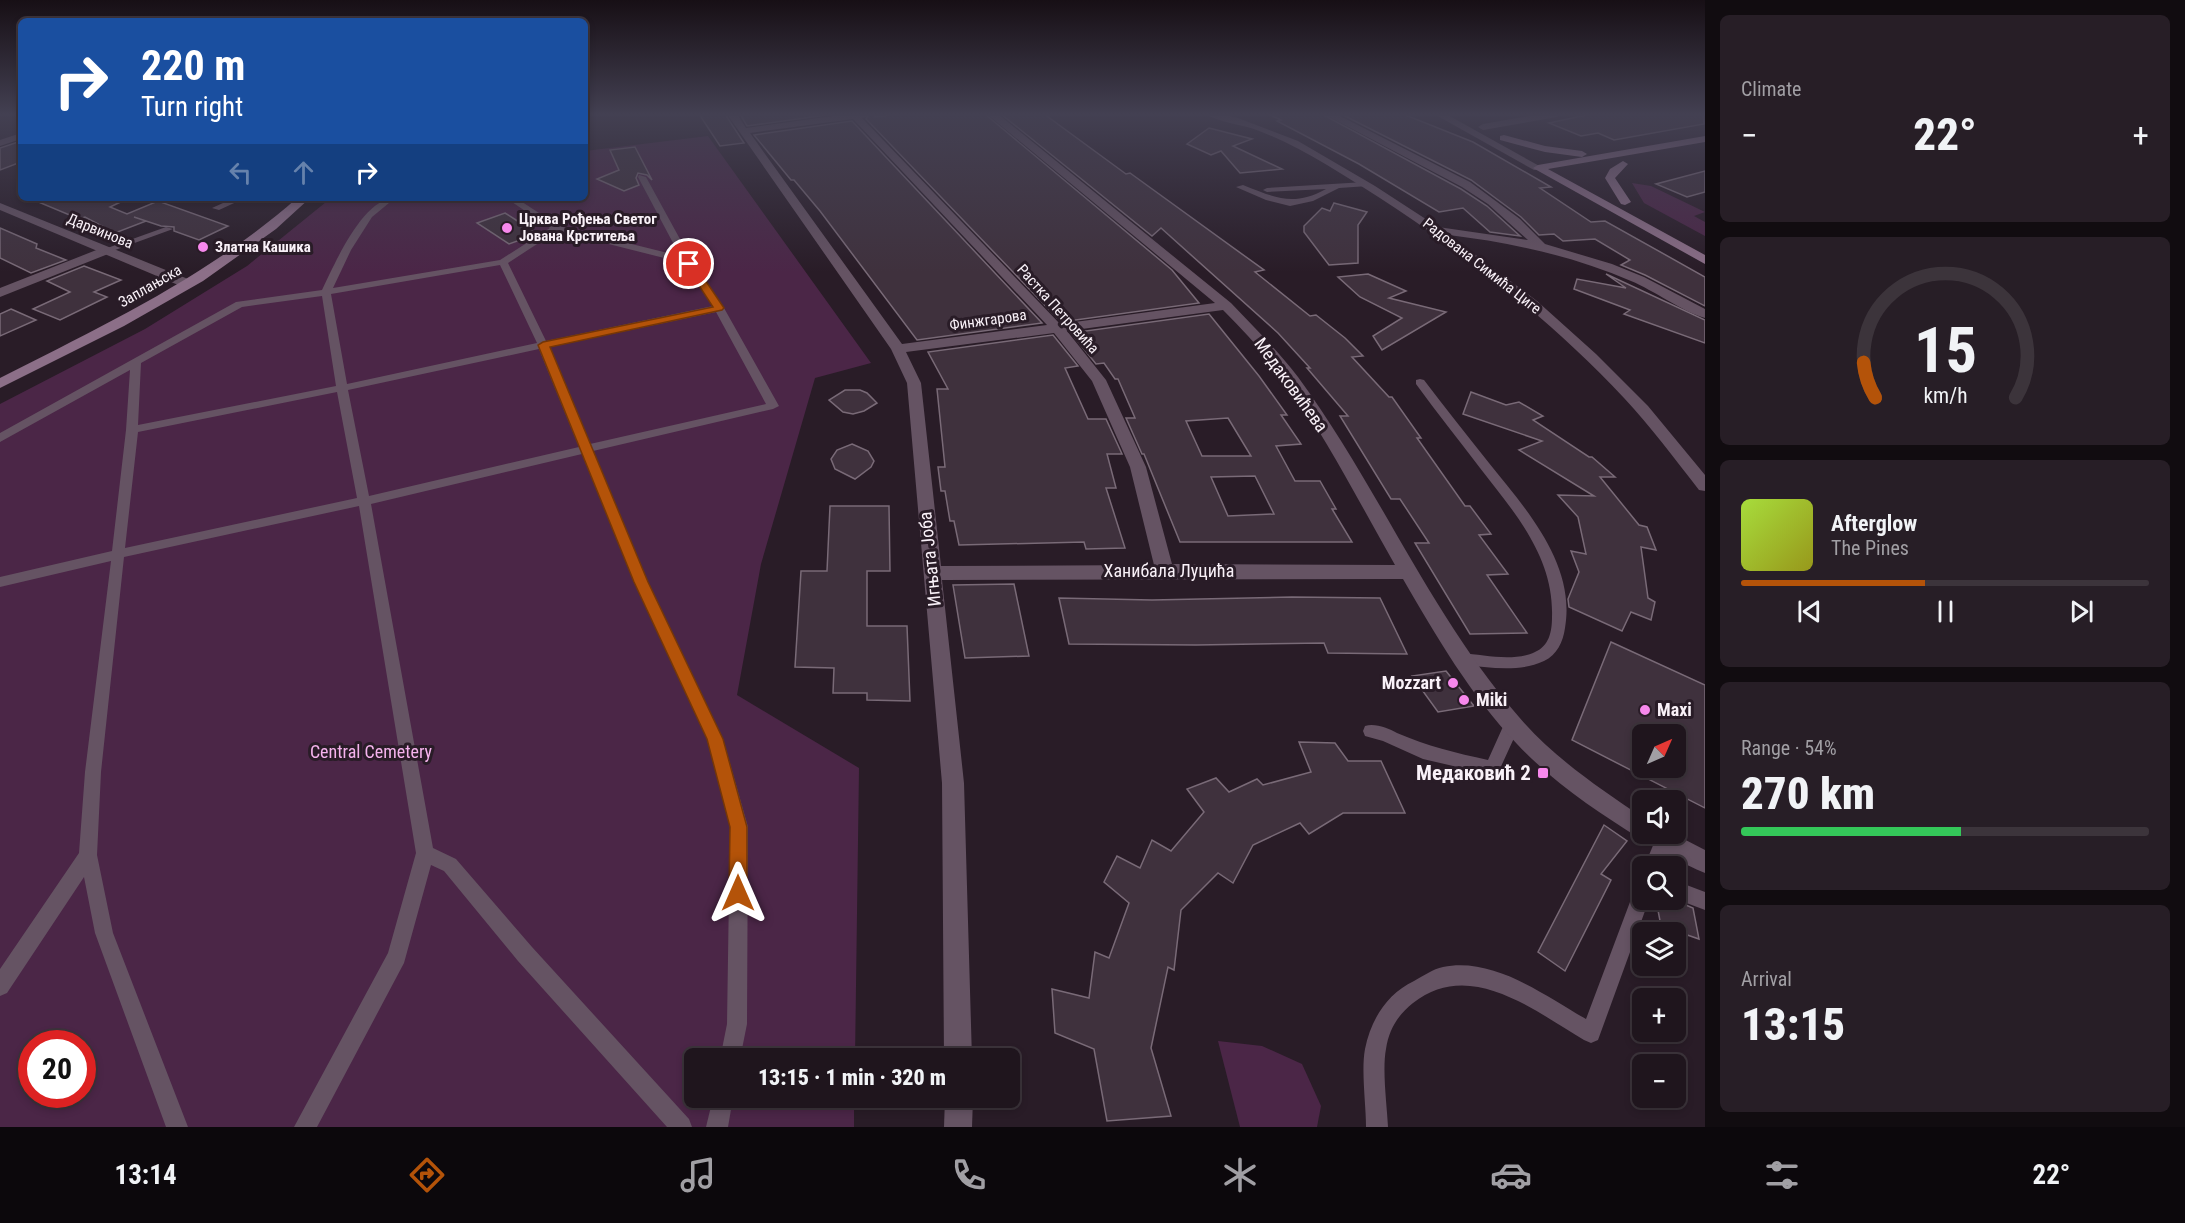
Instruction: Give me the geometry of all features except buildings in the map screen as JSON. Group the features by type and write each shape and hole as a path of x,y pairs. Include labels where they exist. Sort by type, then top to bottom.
{"main road":[{"path":"1555,171 1571,167"},
{"path":"1538,168 1572,173 1613,167"},
{"path":"1621,167 1614,171 1610,178 1625,202"},
{"path":"1555,171 1705,260"},
{"path":"1572,173 1677,230"},
{"name":"Заплањска","path":"0,384 135,315 189,284 258,236 300,201"}],"street":[{"name":"Игњата Јоба","path":"768,167 898,349 914,383 953,783 958,1048"},
{"name":"Растка Петровића","path":"907,167 1057,328 1098,380 1138,467 1165,571"},
{"name":"Медаковићева","path":"1056,167 1226,306 1261,341 1300,391 1462,659 1512,725"},
{"name":"Радована Симића Циге","path":"1336,167 1437,230 1498,276 1570,336 1622,387 1705,486"},
{"path":"1436,167 1471,186 1507,212 1540,245"},
{"path":"1548,167 1555,171"},
{"name":"Дарвинова","path":"0,206 104,251 189,284"},
{"path":"1437,230 1489,235 1576,254 1617,268 1705,314"},
{"path":"0,293 104,251"},
{"path":"0,280 14,286"},
{"name":"Финжгарова","path":"898,349 1226,306"},
{"name":"Ханибала Луцића","path":"931,573 1408,572"},
{"path":"1512,725 1542,753 1606,805 1632,822"},
{"path":"1669,844 1705,862"},
{"path":"958,1108 958,1127"}],"lane":[{"path":"0,582 364,501 773,406 719,308 687,261 642,177"},
{"path":"1267,190 1365,184"},
{"path":"1240,187 1295,204 1311,201 1337,186"},
{"path":"216,208 234,201"},
{"path":"305,1127 397,956 425,853 326,292 346,250 369,216 387,201"},
{"path":"515,201 556,228 687,261"},
{"path":"0,438 239,304 504,262 556,228"},
{"path":"104,251 169,229"},
{"path":"504,262 543,345 641,582 715,739 739,827 737,1024 732,1048"},
{"path":"132,430 719,308"},
{"path":"136,362 132,430 93,772 88,855 104,933 177,1127"},
{"path":"1420,382 1528,522 1550,564 1558,594 1560,620 1557,637 1547,652 1526,661 1462,659"},
{"path":"1371,731 1386,735 1423,752 1492,768 1512,725"},
{"path":"425,853 450,865 525,954 681,1127"},
{"path":"0,986 88,855"},
{"path":"1686,894 1705,901"},
{"path":"1377,1127 1375,1050 1383,1024 1394,1006 1412,992 1442,977 1476,975 1523,993 1591,1033 1636,910"},
{"path":"717,1127 721,1108"}],"green space":[{"name":"Central Cemetery","path":"588,167 730,167 871,363 815,378 761,564 737,695 859,768 855,1048 684,1048 684,1108 854,1108 854,1127 0,1127 0,404 145,329 247,266 327,201 588,201"},
{"path":"1632,183 1651,186 1705,212 1694,216 1705,222 1705,236 1644,203"},
{"path":"1218,1041 1262,1046 1302,1064 1321,1106 1317,1127 1240,1127"}],"place":[{"name":"Црква Рођења Светог Јована Крститеља","path":"507,228"},
{"name":"Златна Кашика","path":"203,247"},
{"name":"Mozzart","path":"1453,683"},
{"name":"Miki","path":"1464,700"},
{"name":"Maxi","path":"1645,710"},
{"name":"Медаковић 2","path":"1543,773"}],"route":[{"path":"689,264 719,308 543,345 641,582 715,739 739,827 738,893"}]}
